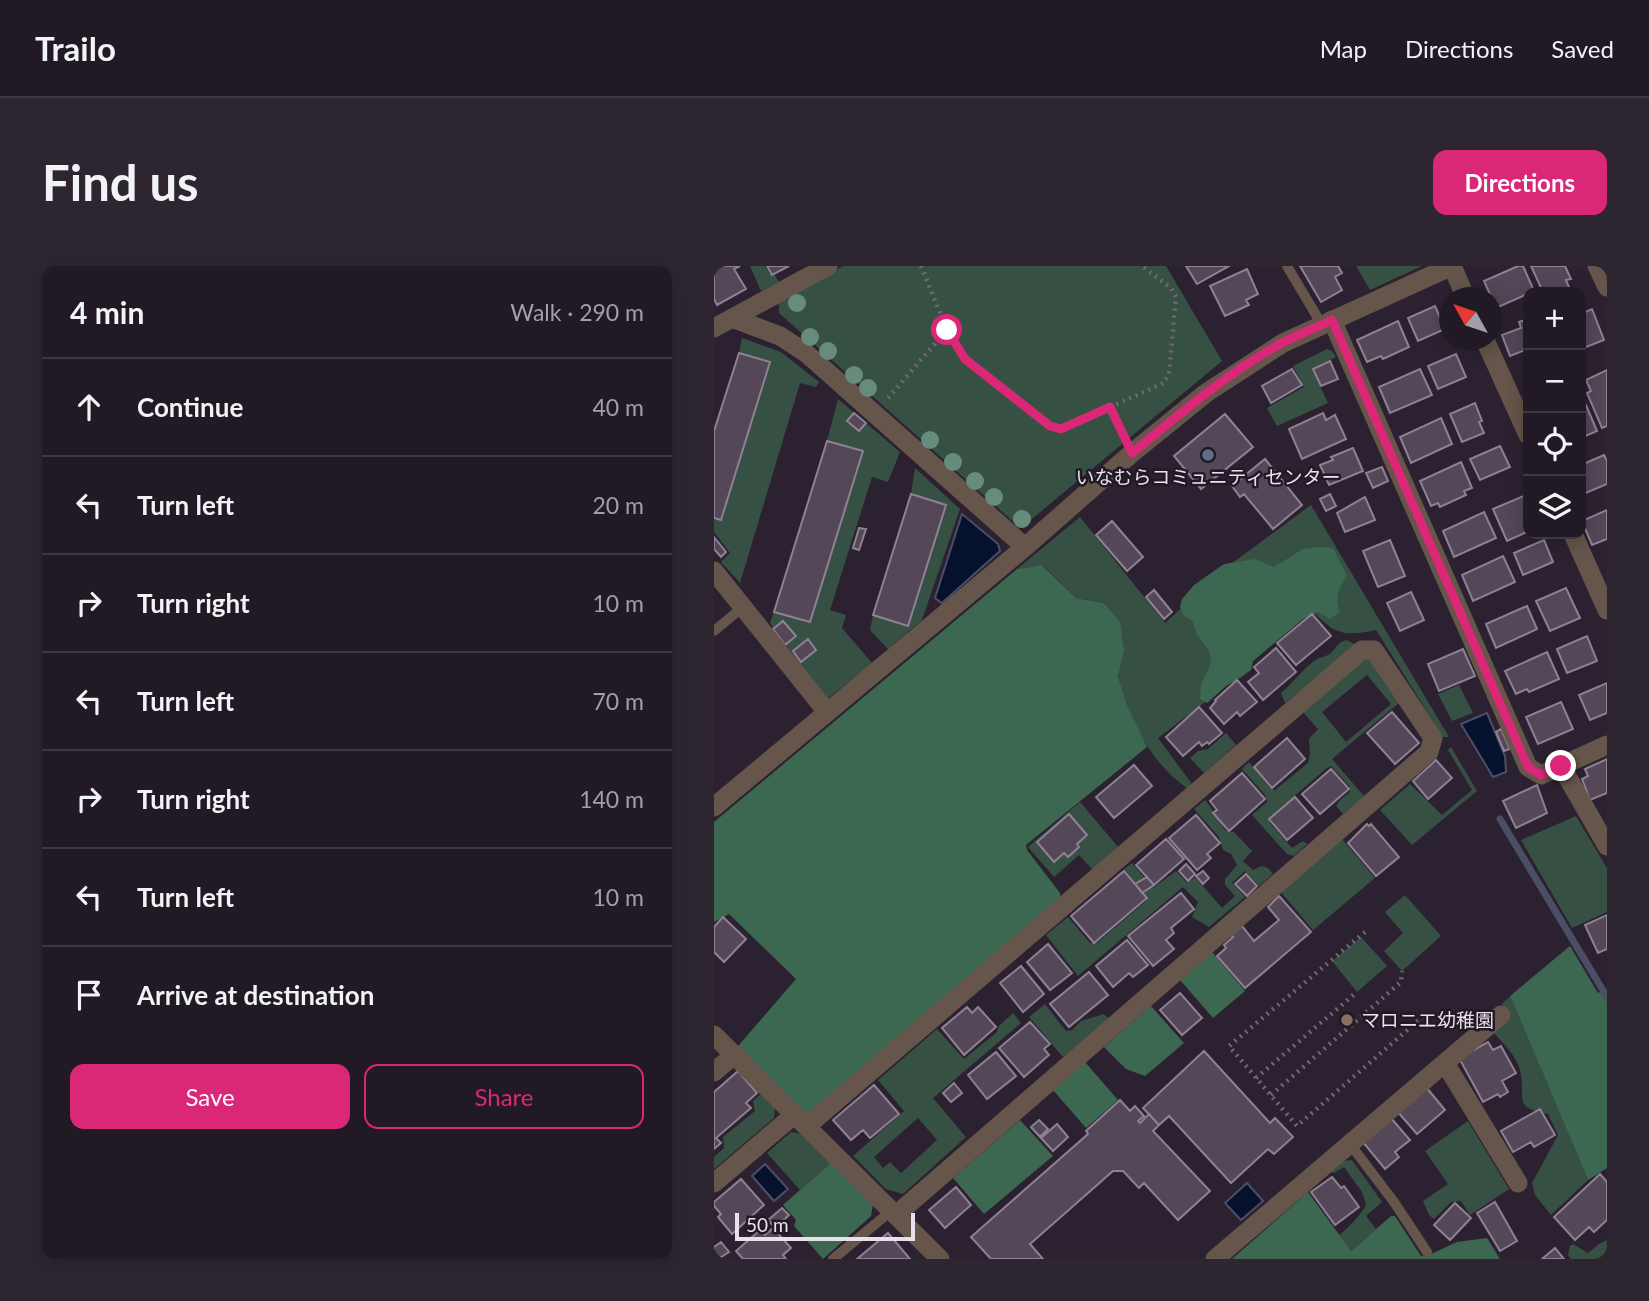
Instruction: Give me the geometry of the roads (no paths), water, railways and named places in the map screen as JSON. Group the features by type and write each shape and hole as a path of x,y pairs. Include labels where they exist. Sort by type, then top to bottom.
{"street":[{"path":"714,327 828,266"},
{"path":"714,806 1206,393 1283,343 1452,266 1461,287"},
{"path":"1597,266 1607,288"},
{"path":"732,318 780,336 806,353 1024,547"},
{"path":"1327,323 1528,767 1541,775 1607,745"},
{"path":"1490,350 1523,424"},
{"path":"1575,539 1607,610"},
{"path":"714,571 827,712"},
{"path":"714,1183 801,1120 1362,650 1374,650 1433,738 1429,752 894,1213"},
{"path":"1561,766 1607,846"},
{"path":"1215,1259 1501,1015"},
{"path":"714,1035 940,1259"},
{"path":"714,1072 735,1054"},
{"path":"1445,1063 1518,1183"}],"lane":[{"path":"1287,266 1327,323"},
{"path":"714,631 743,607"},
{"path":"1350,1144 1394,1202 1427,1252"},
{"path":"833,1259 894,1213"}],"water":[{"path":"962,514 998,544 1000,551 942,603 935,598"},
{"path":"1487,713 1505,756 1506,772 1493,777 1461,724"},
{"path":"765,1164 788,1189 774,1201 752,1176"},
{"path":"1247,1183 1263,1201 1241,1220 1225,1203"}],"waterway":[{"path":"1500,819 1607,997"}],"place":[{"name":"いなむらコミュニティセンター","path":"1208,455"},
{"name":"マロニエ幼稚園","path":"1347,1020"}]}
